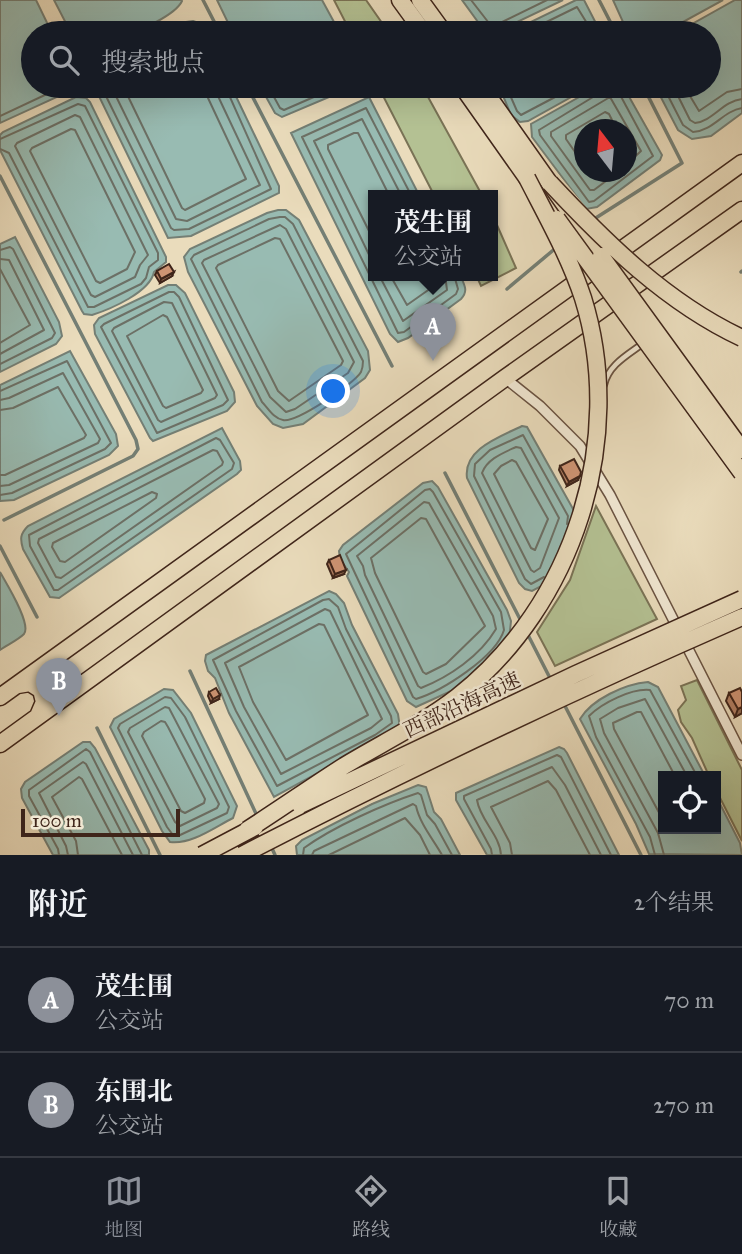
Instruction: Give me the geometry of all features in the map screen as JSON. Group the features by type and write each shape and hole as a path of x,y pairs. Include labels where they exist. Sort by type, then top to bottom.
{"highway":[{"path":"400,0 415,21"},
{"path":"420,0 435,21"},
{"path":"470,98 742,473"},
{"path":"490,98 742,450"},
{"path":"0,698 742,163"},
{"path":"247,830 344,766 416,725 458,697 491,666 522,630 549,590 571,543 595,458 599,412 597,367 583,297 527,178"},
{"path":"550,183 620,253 670,296 723,330 742,338"},
{"path":"0,744 742,210"},
{"name":"西部沿海高速","path":"202,855 247,830 576,674 742,599"},
{"name":"西部沿海高速","path":"242,855 429,760 613,673 742,617"},
{"path":"16,686 30,682 41,690 44,702 38,716"}],"street":[{"path":"505,378 561,425 580,446 610,495 742,755"}],"lane":[{"path":"597,474 606,379 619,360 657,332"}],"green space":[{"path":"334,0 366,0 381,21 345,21"},
{"path":"384,98 429,98 479,190 431,190"},
{"path":"498,227 516,268 498,277"},
{"path":"596,506 657,619 555,666 537,632 570,580"},
{"path":"697,680 742,770 742,841 721,800 721,771 707,771 692,738 681,722 678,710 686,700 681,686"}],"water":[{"path":"0,0 36,0 46,21 21,21 21,98 55,98 0,123"},
{"path":"54,0 182,1 157,21 65,21"},
{"path":"217,0 322,0 333,21 227,21"},
{"path":"462,0 563,0 519,21 477,21"},
{"path":"576,0 584,0 595,21 533,21"},
{"path":"613,0 723,0 685,21 623,21"},
{"path":"735,0 742,0 742,113 711,136 692,139 678,130 661,98 721,98 721,21 697,21"},
{"path":"74,98 86,98 90,102 166,257 166,262 154,272 138,293 92,315 84,314 0,150 0,135"},
{"path":"100,98 237,98 279,186 279,193 191,236 168,238"},
{"path":"267,98 327,98 282,117 275,113"},
{"path":"370,98 416,190 368,190 368,281 462,281 465,293 461,299 408,338 398,342 390,334 291,133"},
{"path":"504,98 569,98 528,121 520,122 511,115"},
{"path":"578,98 630,98 662,155 660,160 637,177 637,119 574,119 574,182 631,182 597,207 586,209 532,137 531,124"},
{"path":"278,210 286,210 299,220 368,351 370,370 365,378 303,424 283,428 273,424 257,406 188,272 184,257 190,249"},
{"path":"15,237 59,322 62,336 56,344 0,372 0,244"},
{"path":"168,285 176,285 185,293 234,392 235,402 227,411 153,441 95,334 94,325 99,318"},
{"path":"70,351 116,434 118,446 109,455 14,500 0,501 0,385"},
{"path":"522,426 527,427 577,516 551,581 532,591 519,583 467,478 467,468 477,452"},
{"path":"222,428 240,461 241,470 237,474 59,598 50,597 23,549 21,537 28,526"},
{"path":"432,481 438,487 511,621 509,639 460,687 416,707 407,701 347,576 349,572 340,559 339,551 343,545 423,483"},
{"path":"0,572 17,603 26,629 22,636 0,650"},
{"path":"329,591 344,603 352,625 398,714 400,728 274,797 229,713 215,678 208,671 206,655"},
{"path":"648,682 658,687 702,771 658,771 658,834 721,834 721,806 740,843 742,855 649,854 580,719 592,705 629,686"},
{"path":"164,689 173,690 191,713 237,806 233,818 203,834 178,842 170,842 162,831 110,727 114,719"},
{"path":"83,742 90,742 95,748 149,850 149,855 53,855 22,798 21,789 25,782"},
{"path":"559,747 567,753 619,855 487,855 456,800 456,793"},
{"path":"418,785 426,787 434,812 441,819 460,855 297,855 296,846 302,840 372,804"}],"pier":[{"path":"529,137 553,168 591,213 579,208"},
{"path":"401,788 295,841 345,813"}],"building":[{"path":"169,264 174,272 161,279 157,271"},
{"path":"574,459 581,472 580,476 569,482 560,466"},
{"path":"340,555 346,570 335,574 329,560"},
{"path":"216,688 220,695 213,699 209,692"},
{"path":"740,688 742,707 738,709 729,693"}],"waterway":[{"path":"203,0 214,21"},
{"path":"599,0 610,21"},
{"path":"253,98 392,366"},
{"path":"591,221 682,163 649,98"},
{"path":"0,176 136,440 138,449 133,456 4,520"},
{"path":"507,289 557,247"},
{"path":"445,473 522,623"},
{"path":"0,546 37,617"},
{"path":"527,633 552,682"},
{"path":"190,671 258,818"},
{"path":"564,704 641,855"},
{"path":"97,728 160,855"},
{"path":"270,844 275,855"}],"place":[{"name":"茂生围","path":"433,361"},
{"name":"东围北","path":"59,716"}]}
